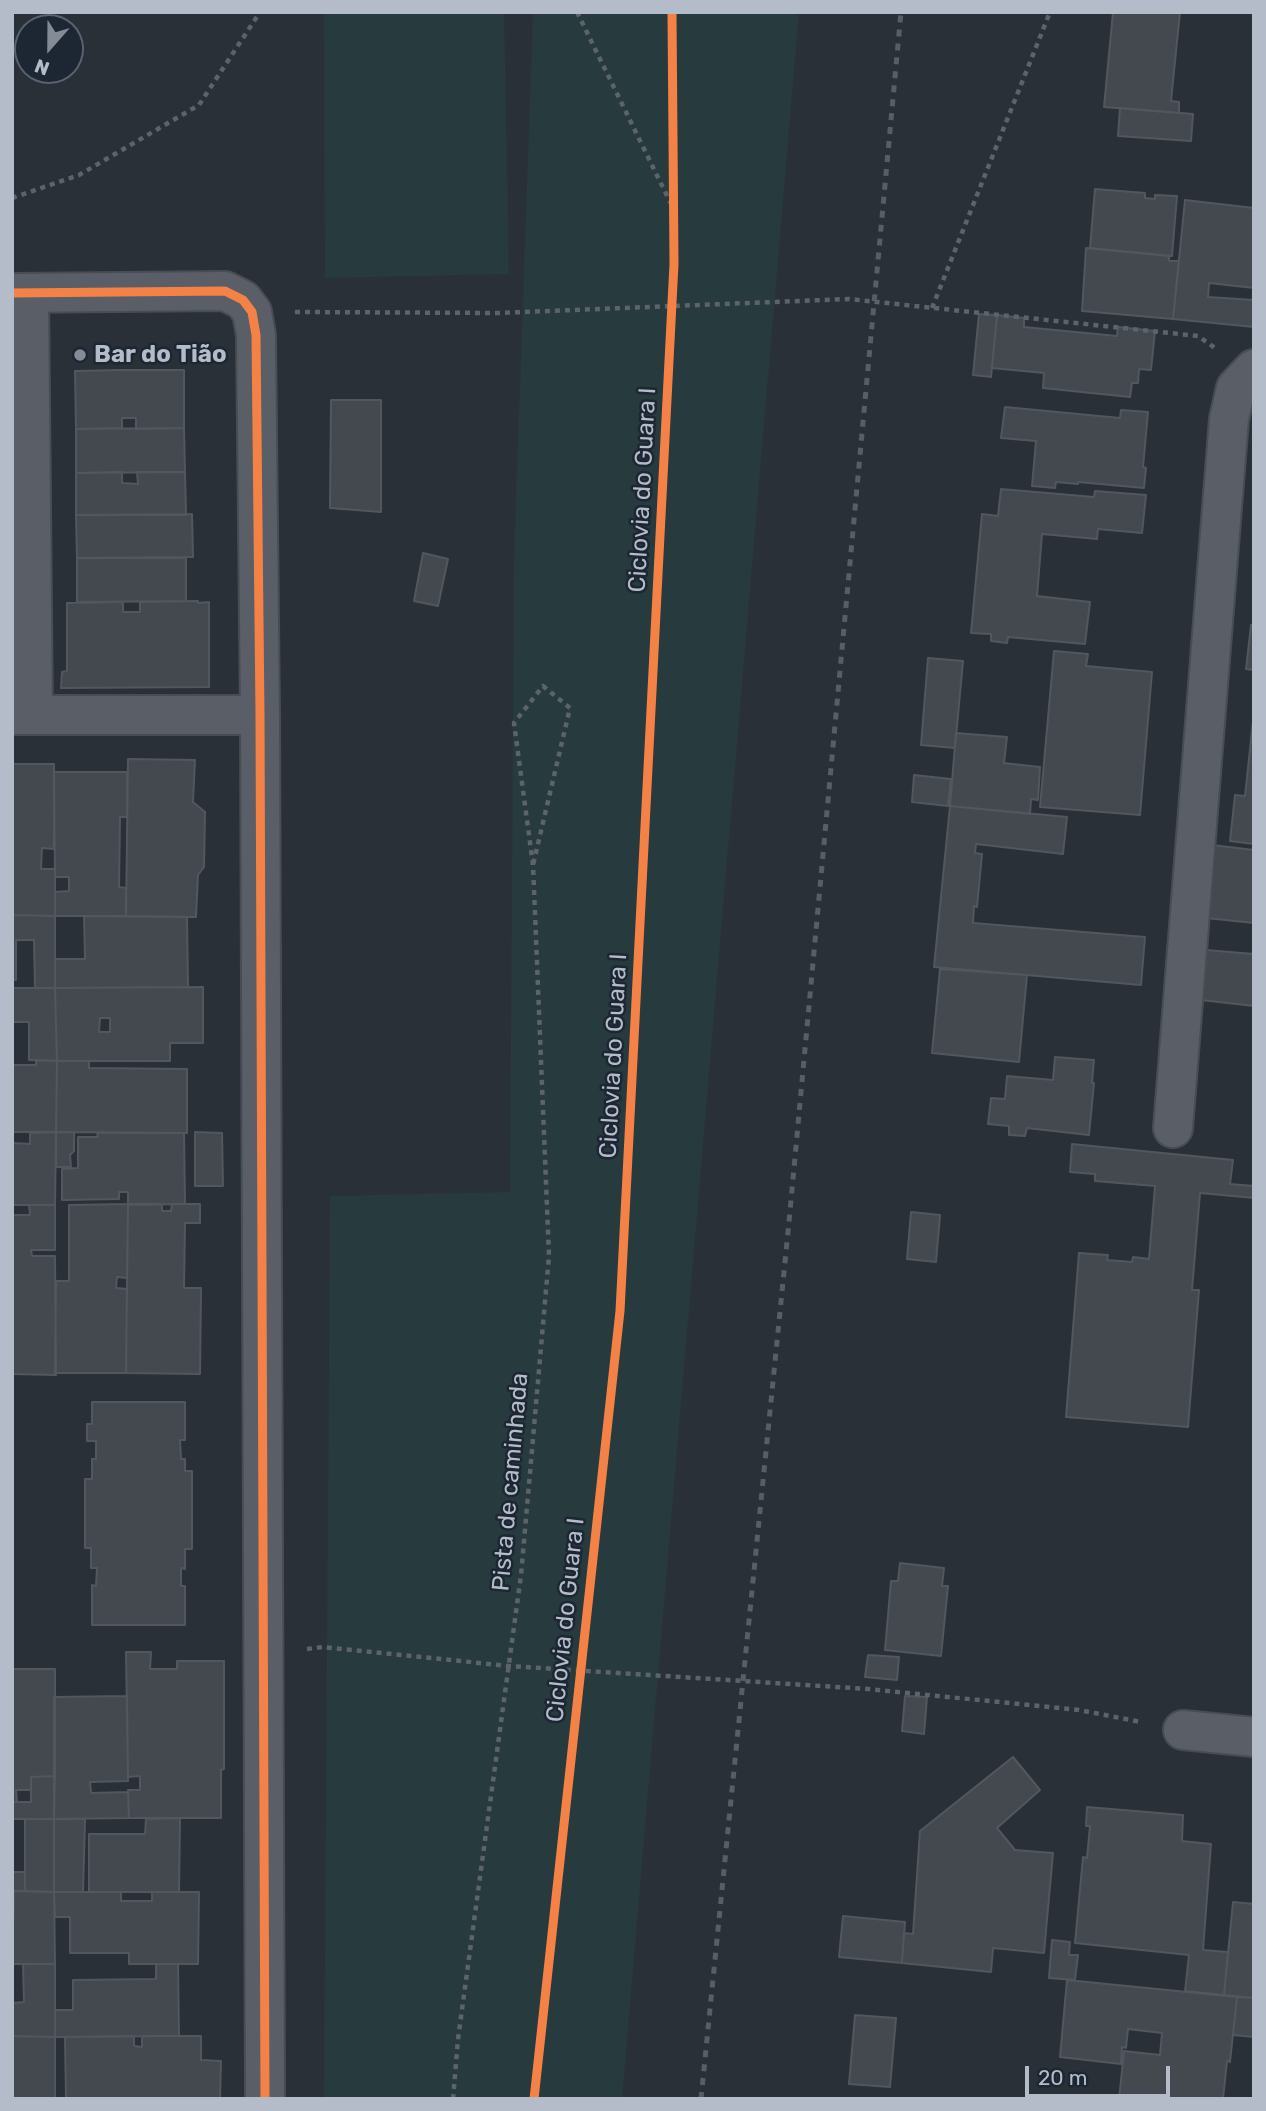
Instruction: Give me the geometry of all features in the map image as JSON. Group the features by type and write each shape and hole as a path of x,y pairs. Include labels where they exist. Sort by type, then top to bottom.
{"street":[{"path":"260,715 23,715 20,293 225,291 243,300 252,312 256,335 260,715 265,2099"},
{"path":"1173,1128 1228,419 1236,388 1251,371"},
{"path":"1183,1730 1254,1737"}],"path":[{"path":"12,198 79,175 199,105 260,12"},
{"path":"577,12 673,208"},
{"path":"932,308 1050,12"},
{"path":"673,182 673,220"},
{"path":"671,319 673,291"},
{"path":"252,312 499,313 849,299 1198,336 1251,371"},
{"path":"263,1655 323,1647 509,1666 868,1689 1079,1710 1183,1730"}],"green space":[{"path":"324,12 504,12 509,274 325,278"},
{"path":"533,12 799,12 622,2099 324,2099 330,1196 510,1192 514,557"}],"building":[{"path":"1113,12 1180,12 1171,101 1179,102 1179,113 1104,107"},
{"path":"1120,108 1193,114 1191,141 1118,136"},
{"path":"1095,189 1145,193 1145,198 1155,199 1155,195 1177,196 1172,256 1090,248"},
{"path":"1185,200 1254,208 1254,288 1209,283 1208,297 1254,300 1254,327 1173,319"},
{"path":"1086,248 1169,256 1169,261 1179,261 1173,319 1082,311"},
{"path":"979,314 997,315 991,377 973,375"},
{"path":"997,315 1024,318 1024,327 1117,336 1118,327 1155,331 1151,370 1139,369 1138,383 1132,383 1130,397 1043,388 1044,373 992,368"},
{"path":"184,370 184,428 136,429 136,418 122,418 122,428 76,429 75,371"},
{"path":"331,400 381,400 381,512 330,508"},
{"path":"1005,407 1120,418 1121,410 1148,412 1143,467 1146,468 1144,488 1078,482 1056,482 1055,488 1032,486 1036,441 1001,438"},
{"path":"184,428 185,472 76,473 76,429"},
{"path":"122,472 122,483 138,484 137,472 185,472 186,515 76,515 76,473"},
{"path":"1001,489 1094,497 1095,491 1146,495 1142,533 1098,529 1097,539 1042,534 1037,596 1090,602 1085,644 1008,637 1007,643 991,641 991,634 971,633 982,514 998,516"},
{"path":"192,514 193,557 77,558 76,515"},
{"path":"423,553 448,559 438,606 414,601"},
{"path":"77,558 186,558 186,601 77,602"},
{"path":"123,602 123,612 140,612 140,602 209,602 209,687 61,688 62,672 67,671 67,603"},
{"path":"1251,625 1254,625 1254,670 1246,669"},
{"path":"1054,651 1088,654 1086,666 1152,672 1140,815 1040,807"},
{"path":"928,658 963,661 955,748 921,745"},
{"path":"1253,721 1254,844 1230,841 1235,795 1245,796"},
{"path":"956,733 1007,737 1004,763 1040,767 1038,800 1031,799 1030,814 950,806"},
{"path":"128,759 195,760 193,802 205,812 204,867 198,875 196,917 126,916"},
{"path":"12,764 54,764 54,849 42,848 41,869 55,869 55,916 12,915"},
{"path":"54,772 127,772 127,817 120,817 119,887 126,888 126,916 55,916 55,892 69,891 69,877 55,877"},
{"path":"914,775 951,779 948,806 912,802"},
{"path":"950,806 1067,817 1063,854 976,844 975,853 982,854 973,923 1145,937 1141,985 934,967"},
{"path":"1212,845 1254,850 1254,923 1206,918"},
{"path":"12,915 55,916 55,988 35,988 34,940 16,940 16,980 12,980"},
{"path":"84,916 187,917 188,987 55,988 55,959 85,959"},
{"path":"1206,950 1254,954 1254,1006 1201,1000"},
{"path":"940,969 1027,975 1019,1062 932,1053"},
{"path":"203,987 203,1043 170,1043 170,1061 57,1061 55,988","holes":["100,1018 110,1018 110,1032 99,1032"]},
{"path":"12,988 55,988 57,1061 29,1060 29,1022 12,1022"},
{"path":"1055,1057 1094,1060 1089,1135 1027,1128 1025,1136 1009,1135 1009,1126 988,1124 991,1098 1005,1099 1007,1076 1053,1080"},
{"path":"36,1060 57,1061 56,1132 12,1132 12,1065 36,1065"},
{"path":"57,1061 89,1061 89,1068 187,1069 187,1133 56,1132"},
{"path":"56,1132 55,1205 12,1205 12,1143 30,1144 30,1133"},
{"path":"56,1132 74,1132 71,1167 56,1167"},
{"path":"195,1132 222,1133 223,1186 195,1186"},
{"path":"97,1133 184,1133 185,1204 128,1205 128,1192 119,1192 119,1199 62,1200 62,1169 78,1168 78,1137 98,1137"},
{"path":"1072,1144 1233,1160 1230,1184 1254,1186 1254,1198 1200,1193 1192,1290 1199,1290 1188,1427 1066,1417 1079,1253 1108,1255 1107,1260 1132,1262 1133,1257 1149,1259 1155,1186 1095,1181 1095,1174 1070,1172"},
{"path":"128,1204 127,1278 117,1277 116,1288 127,1289 126,1373 55,1373 56,1281 69,1281 69,1205"},
{"path":"128,1204 162,1204 162,1211 171,1211 172,1204 200,1204 200,1223 185,1223 184,1288 201,1288 200,1374 126,1373"},
{"path":"29,1205 55,1205 55,1250 31,1250 32,1256 55,1256 56,1375 12,1374 12,1215 30,1215"},
{"path":"911,1212 940,1215 936,1262 907,1259"},
{"path":"92,1402 185,1402 185,1440 180,1440 185,1471 192,1471 192,1549 185,1549 185,1569 181,1568 181,1586 185,1586 185,1625 92,1625 92,1585 96,1586 97,1568 91,1568 91,1548 85,1548 85,1479 92,1479 92,1459 96,1459 96,1441 87,1441 87,1424 92,1424"},
{"path":"900,1563 944,1568 942,1586 948,1586 941,1656 885,1650 891,1581 898,1581"},
{"path":"126,1652 151,1652 150,1669 177,1669 177,1661 224,1661 221,1818 129,1818 128,1790 140,1790 140,1776 128,1777"},
{"path":"868,1655 899,1657 897,1680 865,1677"},
{"path":"12,1669 55,1669 55,1776 31,1777 31,1790 16,1790 17,1802 12,1802"},
{"path":"127,1696 128,1781 90,1782 91,1793 128,1792 129,1818 54,1819 54,1697"},
{"path":"905,1696 927,1697 924,1734 902,1731"},
{"path":"1013,1757 1040,1790 997,1828 1015,1850 1053,1853 1044,1953 993,1948 991,1972 902,1963 904,1933 913,1934 920,1831"},
{"path":"55,1776 54,1819 12,1819 12,1802 31,1802 31,1777"},
{"path":"1087,1807 1183,1815 1182,1841 1211,1844 1203,1950 1228,1952 1224,1995 1185,1991 1189,1955 1075,1943 1083,1857 1087,1858 1090,1826 1086,1826"},
{"path":"180,1818 179,1892 89,1892 89,1834 145,1834 146,1819"},
{"path":"25,1819 54,1819 54,1892 25,1891"},
{"path":"54,1819 85,1819 83,1892 54,1892"},
{"path":"12,1872 25,1872 25,1891 12,1891"},
{"path":"14,1891 54,1892 55,1964 12,1964"},
{"path":"54,1892 121,1892 121,1901 152,1901 152,1892 199,1892 198,1964 129,1964 129,1953 70,1953 70,1917 55,1917"},
{"path":"1233,1902 1254,1904 1254,1998 1224,1995"},
{"path":"843,1916 905,1922 902,1963 839,1957"},
{"path":"1052,1940 1070,1942 1069,1955 1078,1955 1075,1980 1049,1978"},
{"path":"23,1964 55,1964 55,2037 12,2036 12,2003 24,2002"},
{"path":"156,1964 178,1964 179,2036 55,2037 55,2010 73,2010 73,1980 156,1979"},
{"path":"1067,1980 1237,1997 1223,2099 1119,2099 1124,2051 1160,2055 1162,2033 1128,2029 1126,2048 1122,2047 1121,2064 1060,2057"},
{"path":"1237,1997 1254,1998 1254,2037 1233,2035"},
{"path":"855,2015 896,2018 890,2087 849,2084"},
{"path":"12,2036 55,2037 55,2099 12,2099"},
{"path":"134,2036 134,2046 142,2047 142,2036 201,2036 201,2060 221,2061 220,2099 66,2099 65,2037"}],"railway":[{"path":"701,2099 789,1222 901,12"}],"cycle path":[{"name":"Ciclovia do Guara I","path":"534,2099 620,1311 674,264 672,12"},
{"path":"12,293 225,291 243,300 252,312 256,335 265,2099"}],"place":[{"name":"Bar do Tião","path":"80,355"}]}
